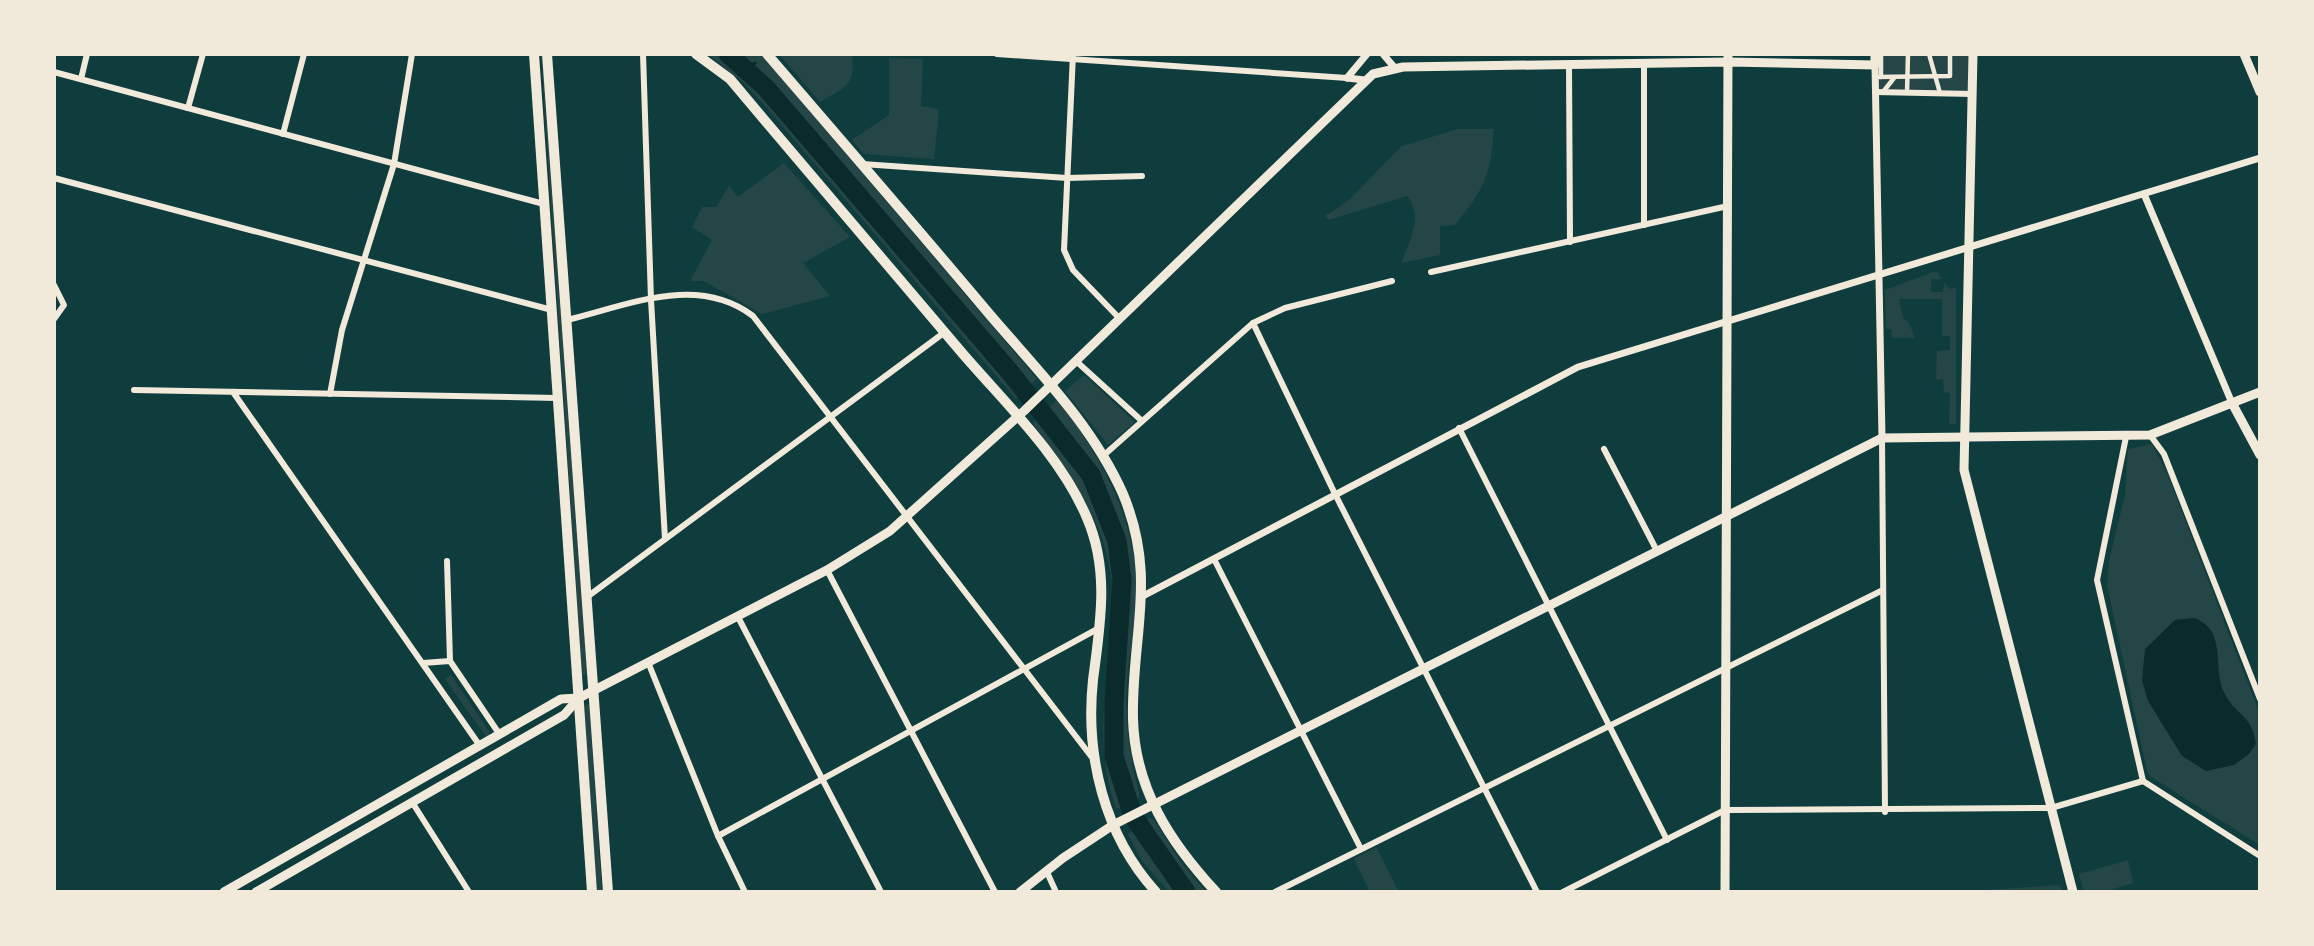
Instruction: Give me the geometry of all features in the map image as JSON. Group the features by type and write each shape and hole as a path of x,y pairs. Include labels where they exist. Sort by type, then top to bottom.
{"main road":[{"path":"534,54 592,892"},
{"path":"547,54 608,892"},
{"path":"696,54 730,79 945,332 1021,414 1062,473 1088,519 1102,576 1101,627 1091,706 1095,761 1133,864 1156,892"},
{"path":"767,54 862,164 1103,456 1133,524 1143,596 1133,718 1147,807 1216,892"},
{"path":"256,892 564,715 579,698 738,617 871,544 908,516 1021,414 1365,80 1394,67 1644,64 1728,58 1875,65 1875,54"},
{"path":"1973,54 1965,477 2073,892"},
{"path":"2244,54 2260,92"},
{"path":"1725,892 1728,58"},
{"path":"1020,892 1046,870 1117,822 1882,438 2150,435 2260,392"},
{"path":"2232,403 2260,455"},
{"path":"225,892 561,699 579,698"},
{"path":"495,755 499,734"},
{"path":"480,746 495,755"}],"street":[{"path":"81,79 87,54"},
{"path":"188,108 203,54"},
{"path":"283,134 304,54"},
{"path":"330,394 342,330 394,164 412,54"},
{"path":"643,54 651,300 665,539"},
{"path":"997,54 1073,57 1365,80"},
{"path":"1347,78 1367,54"},
{"path":"1383,54 1394,67"},
{"path":"1878,77 1881,54"},
{"path":"1907,93 1908,54"},
{"path":"1929,54 1940,93"},
{"path":"1878,77 1952,76 1950,54"},
{"path":"1073,57 1064,237 1068,260 1120,318"},
{"path":"1644,64 1644,225"},
{"path":"1569,65 1570,242"},
{"path":"1875,65 1879,92 1885,812"},
{"path":"54,72 544,204"},
{"path":"1879,92 1895,77"},
{"path":"1879,92 1973,94"},
{"path":"1143,596 1566,372 2260,158"},
{"path":"862,164 1067,178 1142,176"},
{"path":"54,178 552,310"},
{"path":"2144,194 2232,403"},
{"path":"1431,272 1728,206"},
{"path":"1103,456 1253,323 1285,308 1392,281"},
{"path":"54,285 64,305 54,319"},
{"path":"567,320 694,293 710,295 741,308 762,327 1095,761"},
{"path":"1253,323 1335,494 1537,892"},
{"path":"587,597 945,332"},
{"path":"1076,361 1142,421"},
{"path":"134,390 557,398"},
{"path":"233,392 480,746"},
{"path":"1459,428 1667,840"},
{"path":"2150,435 2164,454 2260,698"},
{"path":"2126,437 2097,580 2143,781 2260,856"},
{"path":"1604,449 1657,551"},
{"path":"1214,559 1361,849"},
{"path":"447,561 450,661 499,734"},
{"path":"827,570 995,892"},
{"path":"1275,892 1883,590"},
{"path":"738,617 881,892"},
{"path":"718,836 1101,627"},
{"path":"422,663 450,661"},
{"path":"648,662 718,836 745,892"},
{"path":"1563,892 1725,810 1885,812 2051,808 2143,781"},
{"path":"412,802 469,892"},
{"path":"1046,870 1056,892"}],"shaded area":[{"path":"541,54 544,54 587,674 582,676"},
{"path":"708,54 761,54 1037,379 1016,399 767,108 745,84"},
{"path":"779,54 852,54 852,73 842,89 820,102"},
{"path":"1875,54 1973,54 1973,94 1875,92"},
{"path":"889,58 923,59 921,106 939,109 934,159 864,154 852,140 889,115"},
{"path":"1458,129 1494,129 1488,171 1479,191 1455,225 1440,226 1440,255 1401,263 1415,220 1412,203 1407,196 1329,220 1325,216 1348,201 1402,146"},
{"path":"784,163 850,237 803,263 830,296 762,314 704,281 690,281 712,240 692,227 702,207 716,207 729,186 738,197"},
{"path":"1936,271 1942,279 1931,279 1931,292 1943,292 1944,282 1950,289 1956,288 1956,424 1949,424 1950,393 1944,392 1943,379 1936,379 1937,351 1950,350 1950,336 1942,336 1942,299 1899,299 1903,318 1909,323 1915,338 1892,338 1891,329 1886,329 1885,290"},
{"path":"1084,375 1135,422 1108,445 1065,391"},
{"path":"1058,399 1105,473 1117,498 1133,552 1137,611 1127,676 1126,710 1139,798 1120,809 1116,808 1104,756 1104,709 1113,611 1107,557 1100,533 1078,488 1033,423"},
{"path":"2152,444 2167,473 2260,715 2260,845 2151,777 2147,771 2107,585 2109,561 2125,495 2128,449"},
{"path":"2194,618 2212,632 2221,684 2229,701 2251,726 2256,744 2249,754 2234,765 2206,771 2182,756 2148,701 2142,680 2145,649 2175,620"},
{"path":"451,675 490,733 487,738 445,679"},
{"path":"589,704 602,892 597,892 584,705"},
{"path":"1149,818 1154,820 1180,861 1206,892 1169,892 1142,861 1128,834"},
{"path":"1376,847 1399,892 1370,892 1354,859"},
{"path":"2128,860 2133,883 2103,892 2084,892 2079,874"},
{"path":"2060,885 2062,892 1985,890"}],"waterway":[{"path":"728,54 765,87 1009,371 1091,475 1117,541 1122,580 1114,703 1114,756 1133,816 1186,892"},
{"path":"748,69 755,63"}]}
